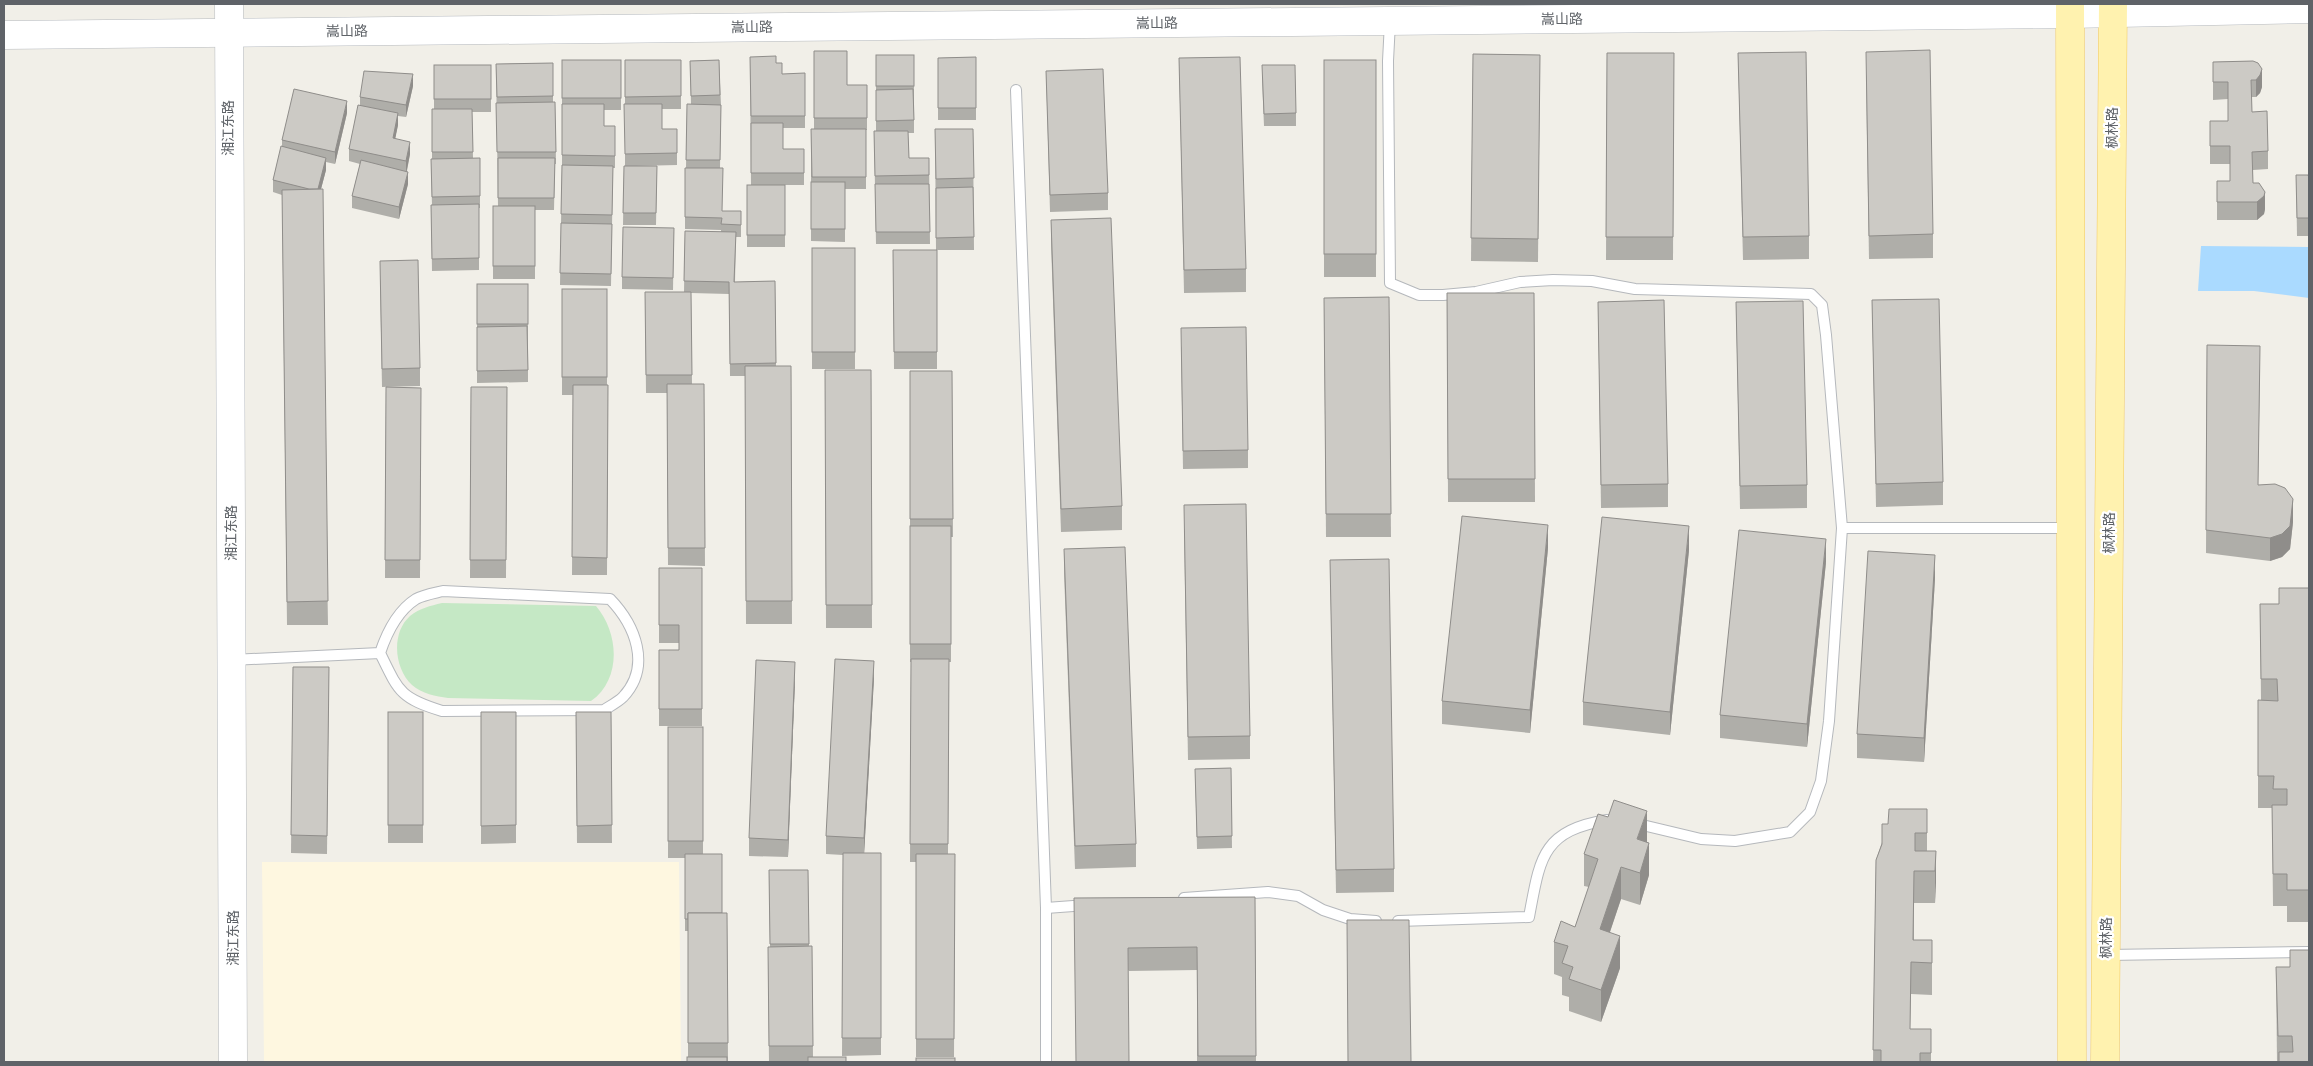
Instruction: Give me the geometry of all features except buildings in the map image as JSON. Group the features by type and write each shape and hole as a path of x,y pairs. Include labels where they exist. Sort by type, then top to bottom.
{"main road":[{"name":"枫林路","path":"2106,1062 2113,8"},
{"path":"2070,9 2072,1062"}],"street":[{"name":"湘江东路","path":"229,4 233,1062"},
{"name":"嵩山路","path":"4,35 1390,21 2113,8 2309,9"}],"lane":[{"path":"1171,899 1268,892 1298,896 1323,910 1350,919 1388,922 1529,917 1538,872 1547,848 1568,832 1583,824 1607,820 1622,821 1701,839 1735,841 1790,832 1810,812 1821,781 1829,721 1842,528 1822,305 1811,294 1635,289 1592,281 1553,280 1520,282 1476,292 1443,295 1419,294 1390,283 1388,61 1390,21"},
{"path":"1016,90 1046,908 1046,1062"},
{"path":"1842,528 2071,528"},
{"path":"442,591 610,599 624,613 633,632 639,657 636,678 623,697 604,710 442,711 421,705 402,694 380,653 388,629 399,615 417,599 442,591"},
{"path":"231,660 380,653"},
{"path":"1046,908 1094,904"},
{"path":"2106,955 2309,952"}],"shaded area":[{"path":"262,862 679,862 681,1062 264,1062"}],"green space":[{"path":"442,603 596,606 604,617 613,642 614,655 608,681 601,692 591,701 448,698 420,691 412,685 401,669 397,650 400,632 404,623 414,613"}],"water":[{"path":"2201,246 2309,247 2309,298 2254,291 2198,291"}]}
